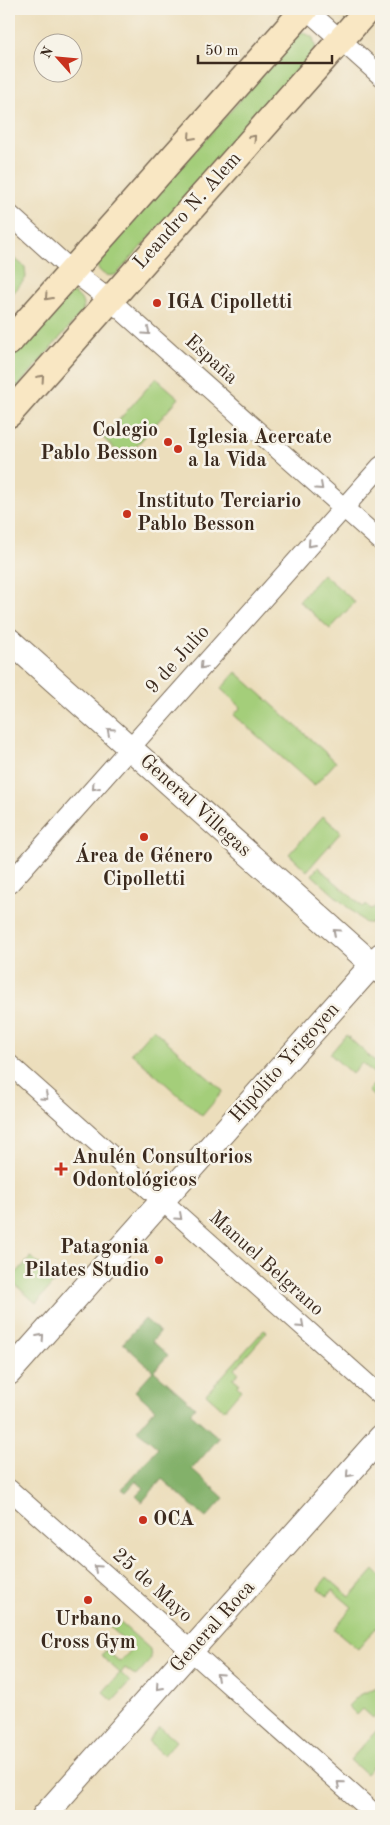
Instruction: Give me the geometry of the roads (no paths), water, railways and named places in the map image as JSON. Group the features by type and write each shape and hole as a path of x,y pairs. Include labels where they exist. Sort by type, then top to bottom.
{"main road":[{"path":"9,342 306,9"},
{"name":"Leandro N. Alem","path":"9,414 368,9"}],"street":[{"path":"306,9 381,76"},
{"name":"España","path":"9,214 72,271 110,300 381,542"},
{"name":"9 de Julio","path":"9,884 381,466"},
{"name":"General Villegas","path":"9,640 378,964"},
{"name":"Hipólito Yrigoyen","path":"9,1373 162,1201 378,964"},
{"name":"Manuel Belgrano","path":"9,1064 381,1396"},
{"name":"General Roca","path":"44,1816 381,1438"},
{"name":"25 de Mayo","path":"9,1489 377,1816"}],"place":[{"name":"IGA Cipolletti","path":"157,303"},
{"name":"Colegio Pablo Besson","path":"168,442"},
{"name":"Iglesia Acercate a la Vida","path":"178,449"},
{"name":"Instituto Terciario Pablo Besson","path":"127,514"},
{"name":"Área de Género Cipolletti","path":"144,837"},
{"name":"Anulén Consultorios Odontológicos","path":"61,1169"},
{"name":"Patagonia Pilates Studio","path":"159,1260"},
{"name":"OCA","path":"143,1520"},
{"name":"Urbano Cross Gym","path":"88,1600"}]}
